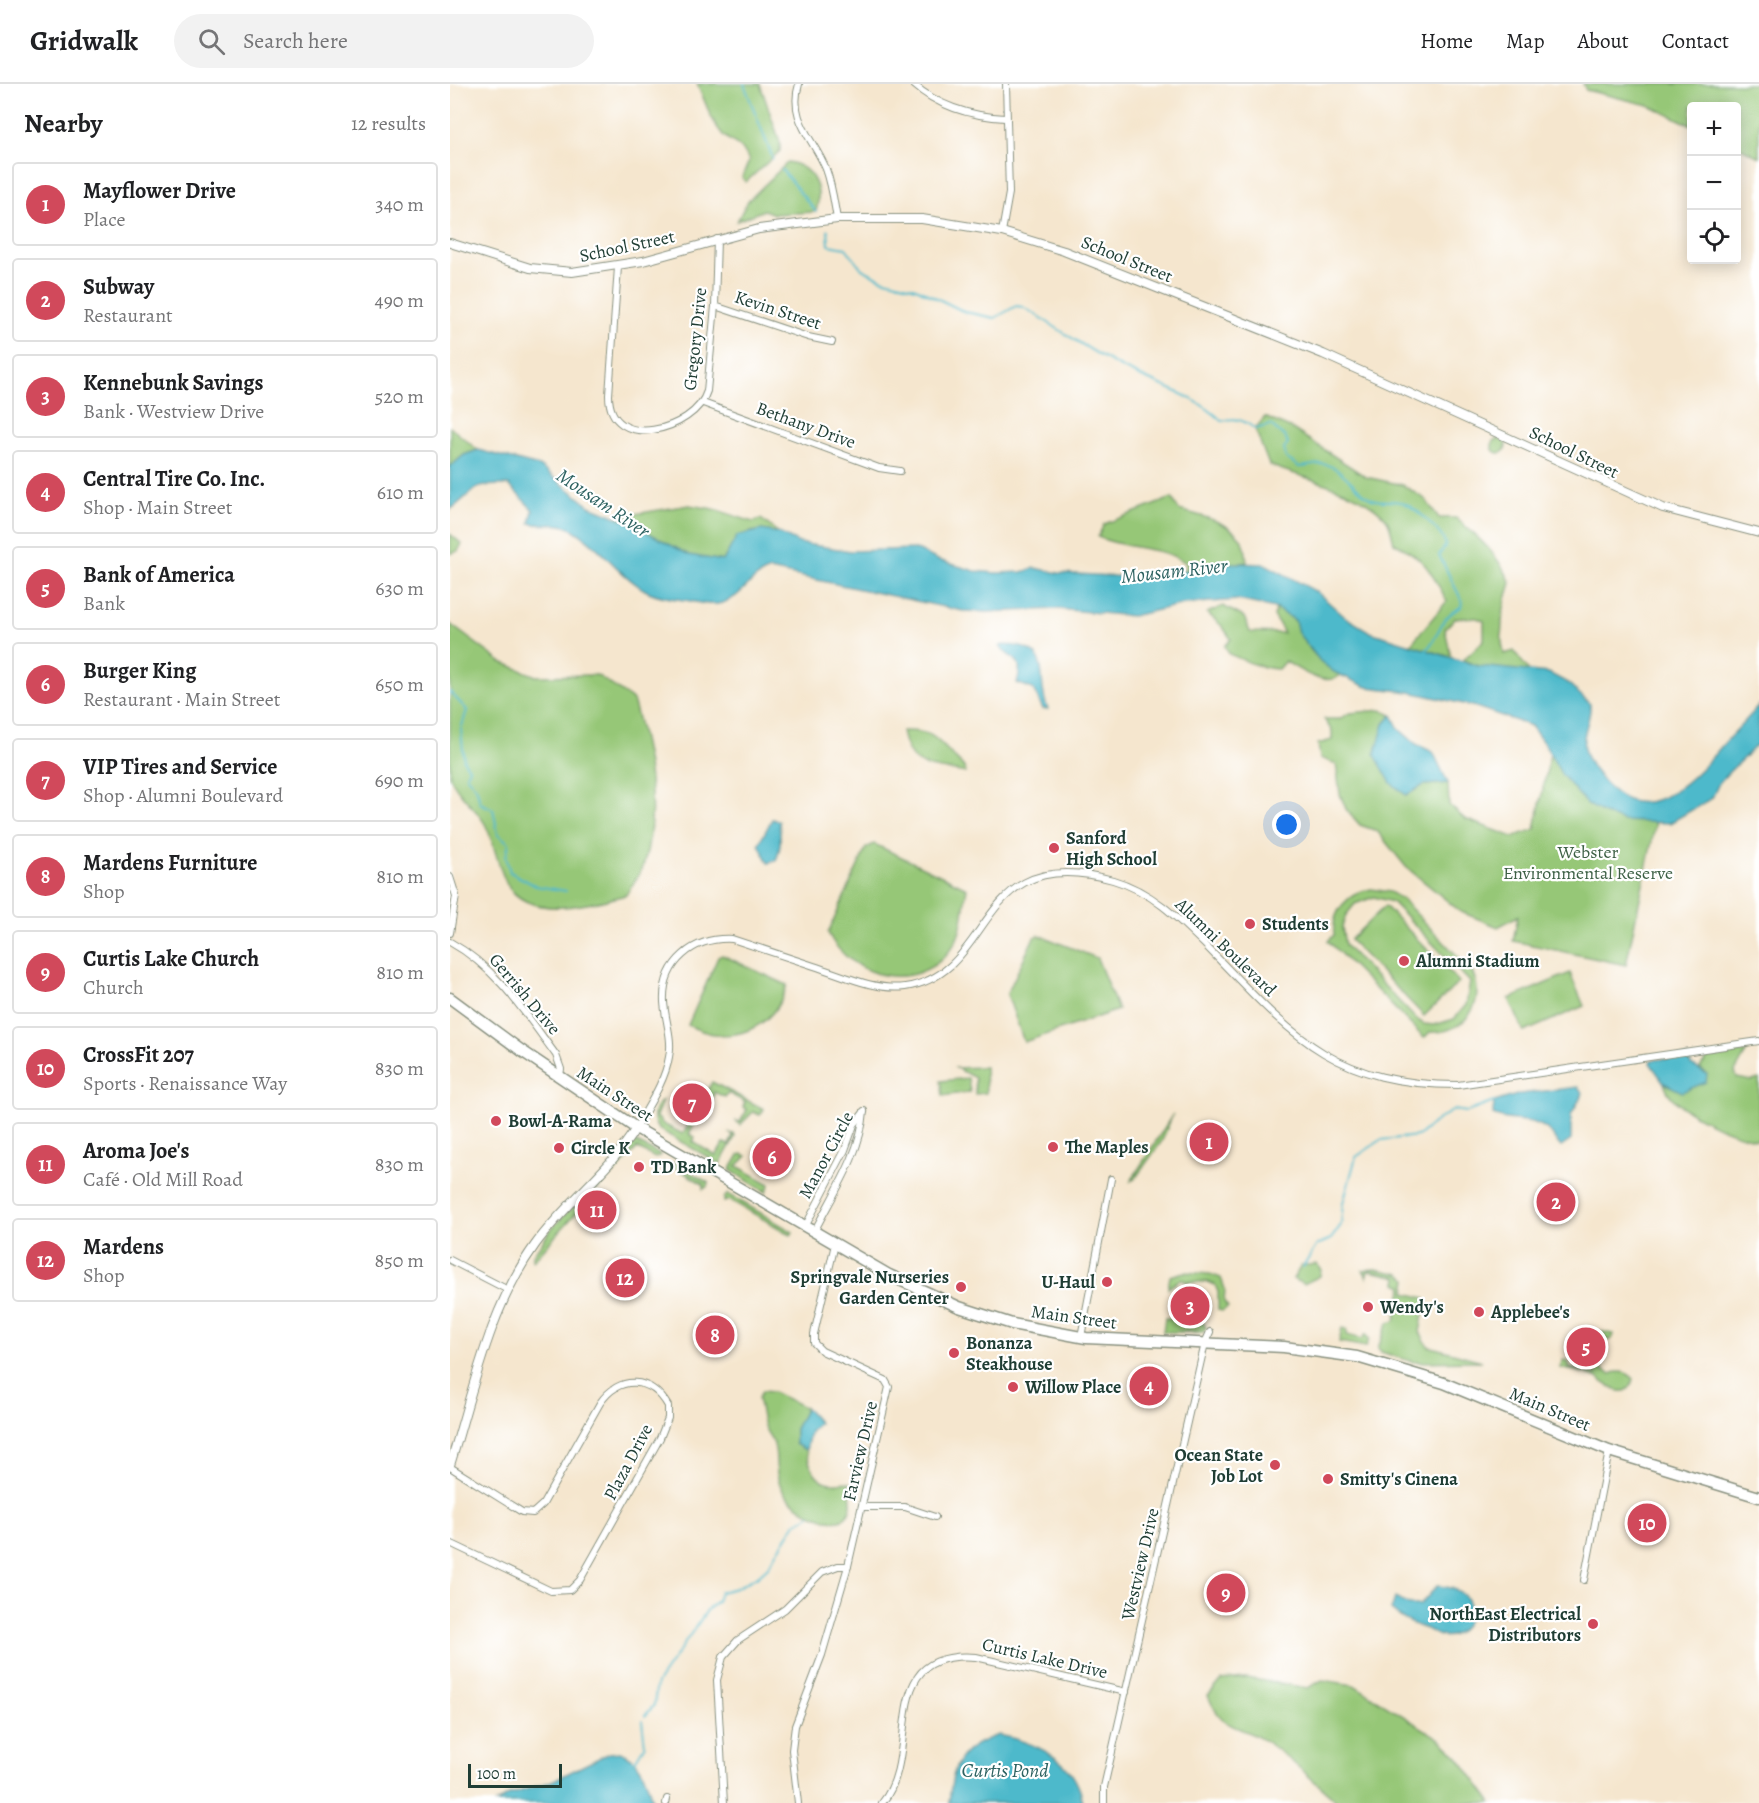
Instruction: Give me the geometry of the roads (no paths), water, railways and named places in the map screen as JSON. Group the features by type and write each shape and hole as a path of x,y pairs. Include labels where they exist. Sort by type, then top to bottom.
{"highway":[{"name":"Main Street","path":"450,998 636,1128 912,1287 959,1307 1012,1324 1081,1337 1321,1350 1379,1363 1444,1383 1610,1451 1759,1497"}],"street":[{"path":"799,84 796,95 797,114 802,129 825,166 837,219"},
{"path":"913,84 931,97 958,111 1005,118"},
{"path":"1002,232 1009,193 1005,118 1006,84"},
{"name":"School Street","path":"450,243 506,262 550,272 589,271 618,267 717,239 779,226 837,219 922,219 1002,232 1084,258 1323,354 1663,508 1759,533"},
{"name":"Gregory Drive","path":"618,267 609,395 612,417 627,428 656,429 684,420 703,403 709,373 715,306 717,239"},
{"name":"Kevin Street","path":"715,306 808,338 832,342"},
{"name":"Bethany Drive","path":"703,403 879,468 900,471"},
{"name":"Alumni Boulevard","path":"636,1128 667,1068 671,1048 664,992 670,970 684,952 707,941 732,939 875,986 910,986 933,978 951,965 1014,887 1031,879 1062,874 1112,880 1150,897 1180,920 1292,1032 1340,1063 1373,1075 1419,1084 1458,1085 1759,1041"},
{"path":"450,877 456,896 450,933"},
{"name":"Gerrish Drive","path":"450,942 476,958 499,980 556,1056 561,1069 560,1077"},
{"name":"Manor Circle","path":"864,1111 863,1128 853,1154 810,1229 854,1125 864,1111"},
{"path":"450,1466 492,1331 508,1290 548,1228 601,1172 636,1128"},
{"path":"1081,1337 1112,1179"},
{"name":"Farview Drive","path":"798,1803 792,1754 795,1726 822,1656 848,1566 889,1387 885,1380 822,1351 814,1343 814,1334 835,1244"},
{"path":"450,1260 508,1290"},
{"name":"Westview Drive","path":"1104,1803 1104,1786 1205,1343 1210,1332"},
{"name":"Plaza Drive","path":"450,1466 522,1512 532,1513 543,1504 600,1403 612,1388 624,1382 640,1384 657,1394 668,1406 668,1418 660,1437 580,1580 570,1590 551,1591 450,1543"},
{"path":"1584,1580 1610,1451"},
{"path":"862,1507 905,1507 935,1517"},
{"path":"724,1803 717,1680 723,1657 738,1640 785,1610 822,1572 838,1566 848,1566"},
{"name":"Curtis Lake Drive","path":"882,1803 898,1773 904,1709 909,1692 924,1671 937,1661 956,1657 976,1658 1126,1692"}],"water":[{"path":"478,450 539,466 590,506 629,522 689,555 723,561 737,536 762,530 779,533 799,543 851,551 915,549 938,560 975,571 996,573 1022,572 1035,568 1059,573 1130,577 1213,568 1229,563 1265,564 1317,592 1345,617 1370,632 1478,666 1549,673 1568,683 1590,704 1583,743 1588,759 1605,783 1625,799 1642,802 1658,799 1674,791 1704,766 1759,705 1759,743 1719,783 1712,798 1670,823 1623,821 1602,813 1586,803 1562,775 1531,726 1473,706 1410,692 1367,687 1334,672 1320,661 1298,633 1295,620 1275,608 1238,600 1184,604 1132,616 1058,609 963,611 770,570 756,578 735,597 722,603 706,604 667,597 650,592 635,583 590,542 570,528 530,523 533,510 509,485 480,487 450,510 450,467 464,455"},
{"path":"1000,646 1020,647 1031,651 1037,657 1048,709 1043,709 1033,689 1017,683 1018,663"},
{"path":"1392,715 1399,729 1416,744 1433,752 1448,783 1424,785 1406,795 1391,783 1375,755 1384,724"},
{"path":"772,819 779,821 780,846 776,860 768,863 759,844"},
{"path":"1688,1057 1691,1065 1707,1074 1706,1082 1682,1092 1664,1083 1650,1063 1651,1060"},
{"path":"1578,1087 1583,1093 1571,1115 1571,1140 1561,1147 1543,1126 1493,1115 1494,1102 1520,1094"},
{"path":"806,1408 819,1423 810,1432 806,1450 795,1444 795,1429"},
{"path":"1437,1586 1453,1589 1463,1595 1469,1604 1466,1623 1452,1636 1437,1635 1407,1621 1391,1610 1395,1598 1409,1605 1420,1605"},
{"name":"Curtis Pond","path":"999,1735 1027,1743 1053,1756 1073,1776 1083,1803 949,1803 953,1777 961,1759 975,1745"},
{"path":"620,1752 628,1755 639,1766 653,1803 496,1803 509,1795 552,1781 609,1753"}],"waterway":[{"path":"744,84 773,159"},
{"path":"782,170 816,212"},
{"path":"828,230 829,245 846,248 862,269 882,279 916,288 965,312 995,318 1016,306 1023,307 1117,365 1198,403 1222,421 1240,420 1255,429 1271,425 1285,437 1288,444 1284,449 1286,458 1299,467 1322,464 1329,466 1343,474 1372,499 1400,502 1415,510 1435,528 1444,540 1446,545 1439,555 1462,601 1461,607 1443,622 1425,652"},
{"path":"450,692 467,710 461,729 464,761 469,768 466,775 477,789 480,803 493,809 498,834 509,843 506,857 510,872 536,886 566,891"},
{"path":"1303,1267 1317,1245 1331,1239 1341,1225 1343,1203 1356,1157 1381,1140 1418,1136 1437,1120 1454,1110 1467,1112 1494,1102"},
{"path":"645,1716 654,1705 657,1683 708,1609 717,1601 720,1592 736,1588 758,1576 768,1567 795,1524 810,1515"},
{"path":"635,1761 645,1745 642,1721"}],"place":[{"name":"Sanford High School","path":"1054,848"},
{"name":"Students","path":"1250,924"},
{"name":"Alumni Stadium","path":"1404,961"},
{"name":"VIP Tires and Service","path":"692,1103"},
{"name":"Bowl-A-Rama","path":"496,1121"},
{"name":"Mayflower Drive","path":"1209,1142"},
{"name":"The Maples","path":"1053,1147"},
{"name":"Circle K","path":"559,1148"},
{"name":"Burger King","path":"772,1157"},
{"name":"TD Bank","path":"639,1167"},
{"name":"Subway","path":"1556,1202"},
{"name":"Aroma Joe's","path":"597,1210"},
{"name":"Mardens","path":"625,1278"},
{"name":"U-Haul","path":"1107,1282"},
{"name":"Springvale Nurseries Garden Center","path":"961,1287"},
{"name":"Kennebunk Savings","path":"1190,1306"},
{"name":"Wendy's","path":"1368,1307"},
{"name":"Applebee's","path":"1479,1312"},
{"name":"Mardens Furniture","path":"715,1335"},
{"name":"Bank of America","path":"1586,1347"},
{"name":"Bonanza Steakhouse","path":"954,1353"},
{"name":"Central Tire Co. Inc.","path":"1149,1386"},
{"name":"Willow Place","path":"1013,1387"},
{"name":"Ocean State Job Lot","path":"1275,1465"},
{"name":"Smitty's Cinena","path":"1328,1479"},
{"name":"CrossFit 207","path":"1647,1523"},
{"name":"Curtis Lake Church","path":"1226,1593"},
{"name":"NorthEast Electrical Distributors","path":"1593,1624"}],"water label":[{"name":"Mousam River","path":"603,503"},
{"name":"Mousam River","path":"1174,571"}],"park label":[{"name":"Webster Environmental Reserve","path":"1588,862"}]}
